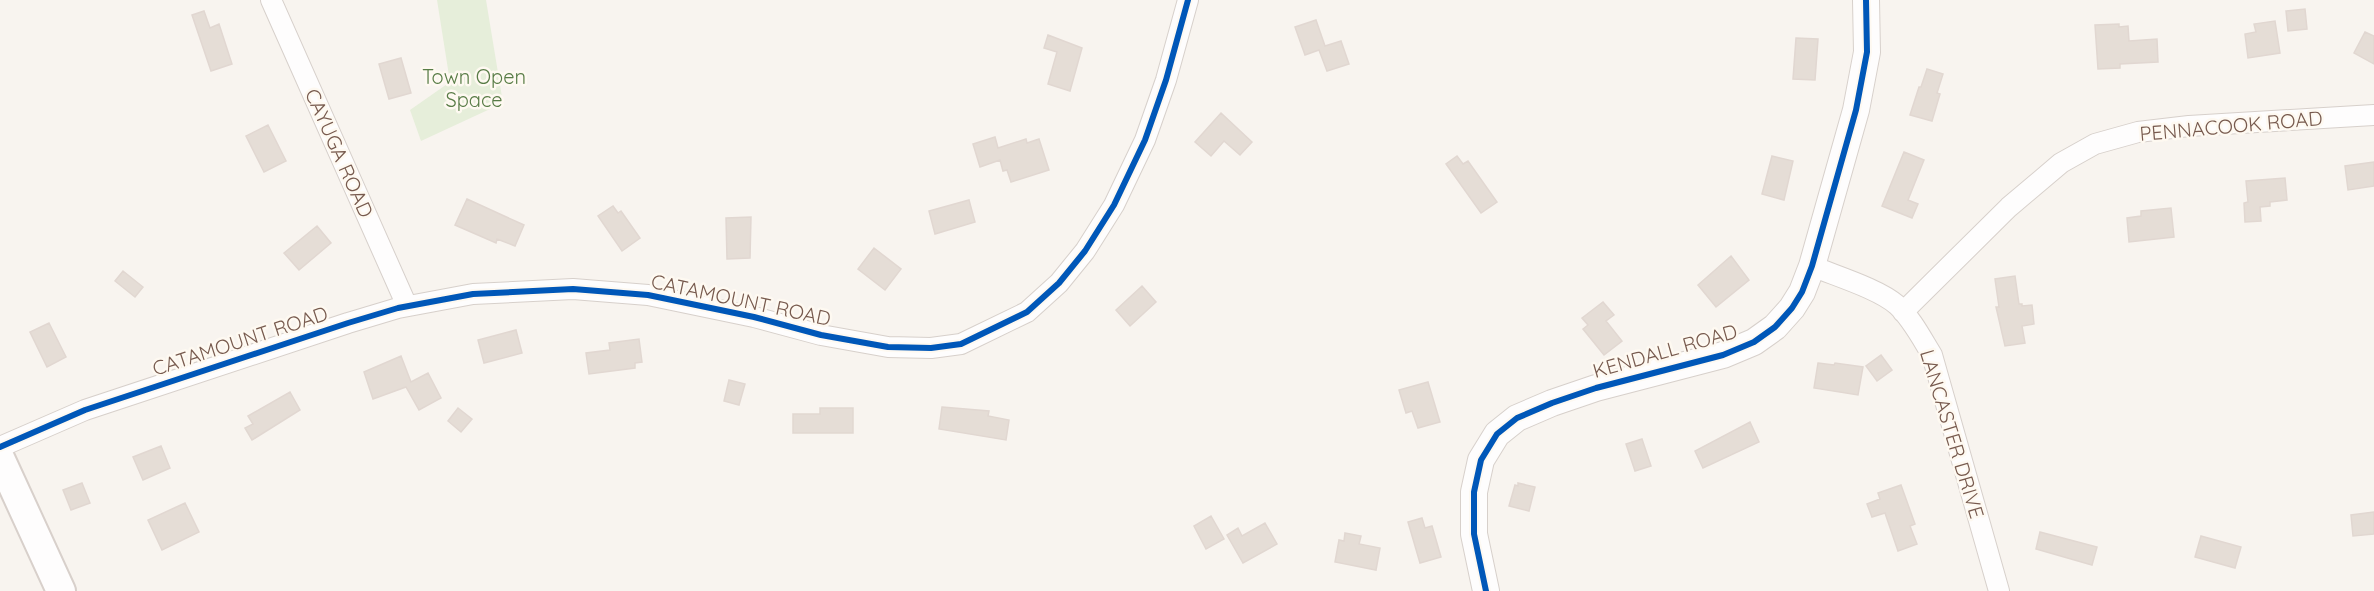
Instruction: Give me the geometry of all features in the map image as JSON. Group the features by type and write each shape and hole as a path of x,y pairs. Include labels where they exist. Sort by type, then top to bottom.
{"main road":[{"path":"0,458 61,591"}],"street":[{"name":"CAYUGA ROAD","path":"271,0 407,306"},
{"name":"CATAMOUNT ROAD","path":"0,447 85,410 348,323 407,306 473,294 573,289 648,295 754,317 821,335 888,347 931,348 961,344 1027,312 1059,284 1085,250 1114,205 1145,140 1166,80 1188,0"},
{"name":"KENDALL ROAD","path":"1486,591 1474,534 1474,492 1481,460 1497,434 1517,418 1552,403 1596,388 1723,355 1754,342 1775,327 1792,308 1802,292 1812,266 1856,110 1867,52 1866,0"},
{"name":"PENNACOOK ROAD","path":"1903,312 2018,200 2061,163 2095,144 2138,132 2189,126 2374,115"},
{"name":"LANCASTER DRIVE","path":"1812,266 1867,289 1896,305 1932,355 1999,591"}],"green space":[{"name":"Town Open Space","path":"437,0 486,0 503,103 421,141 410,110 450,82"}],"building":[{"path":"2305,9 2307,29 2288,31 2286,11"},
{"path":"204,11 210,28 219,24 232,64 211,71 192,15"},
{"path":"1316,20 1325,46 1341,41 1349,64 1327,71 1319,50 1305,55 1295,27"},
{"path":"2275,21 2280,53 2248,58 2245,34 2256,32 2254,24"},
{"path":"2119,24 2119,27 2128,26 2129,41 2157,39 2158,62 2120,64 2120,68 2098,69 2095,25"},
{"path":"2365,32 2374,36 2374,64 2354,53"},
{"path":"1048,35 1082,48 1070,91 1048,84 1057,52 1044,48"},
{"path":"1796,38 1818,39 1815,80 1793,79"},
{"path":"401,58 411,93 389,99 379,64"},
{"path":"1927,69 1943,74 1932,121 1910,115"},
{"path":"1221,113 1252,142 1240,155 1224,141 1211,156 1195,142"},
{"path":"268,125 286,161 264,172 246,136"},
{"path":"995,137 998,148 1026,139 1027,143 1039,139 1049,170 1011,182 1007,170 1003,171 1000,160 980,167 973,144"},
{"path":"1904,152 1924,160 1908,200 1918,204 1912,218 1882,206"},
{"path":"1457,156 1463,164 1468,161 1497,202 1481,213 1446,164"},
{"path":"1772,156 1793,161 1784,200 1762,194"},
{"path":"2374,162 2374,186 2348,190 2345,166"},
{"path":"2285,178 2287,200 2270,202 2270,206 2260,207 2261,221 2245,222 2244,203 2248,202 2246,181"},
{"path":"467,199 524,225 515,246 497,239 496,243 455,225"},
{"path":"969,200 975,222 935,234 929,211"},
{"path":"613,206 618,213 621,211 640,238 622,251 598,216"},
{"path":"2171,208 2174,237 2129,242 2127,218 2141,216 2141,211"},
{"path":"751,217 750,258 727,259 726,218"},
{"path":"317,226 331,243 299,270 284,253"},
{"path":"874,248 901,269 885,290 858,269"},
{"path":"1731,256 1749,280 1716,307 1698,285"},
{"path":"123,271 143,287 135,297 115,281"},
{"path":"2015,276 2019,304 2032,305 2034,324 2022,326 2025,343 2005,346 1996,307 1999,307 1995,279"},
{"path":"1142,286 1156,302 1130,326 1116,310"},
{"path":"1603,302 1614,315 1606,321 1622,341 1604,355 1583,329 1588,325 1582,318"},
{"path":"49,323 66,357 47,367 30,332"},
{"path":"516,330 522,353 484,363 478,340"},
{"path":"639,339 642,362 635,363 635,368 589,374 586,353 610,350 609,343"},
{"path":"1881,355 1892,370 1877,381 1866,366"},
{"path":"401,356 411,382 428,373 441,398 419,410 406,387 373,399 364,372"},
{"path":"1818,363 1863,367 1858,395 1814,388"},
{"path":"729,380 745,384 739,405 724,401"},
{"path":"1428,382 1440,422 1418,428 1412,411 1406,413 1399,390"},
{"path":"290,392 300,410 252,440 245,428 253,424 248,416"},
{"path":"942,407 989,411 988,416 1009,420 1006,440 939,429"},
{"path":"458,408 472,419 461,432 448,421"},
{"path":"820,408 853,408 853,433 793,433 793,414 820,414"},
{"path":"1750,422 1759,442 1703,468 1695,451"},
{"path":"1642,439 1651,466 1635,471 1626,444"},
{"path":"161,446 170,468 143,480 133,457"},
{"path":"82,483 90,503 71,510 63,490"},
{"path":"1518,483 1535,487 1529,511 1509,506 1515,485 1518,486"},
{"path":"1901,485 1915,524 1910,526 1917,544 1898,551 1885,513 1872,517 1867,504 1880,499 1878,493"},
{"path":"185,503 199,532 162,550 148,520"},
{"path":"2374,512 2374,534 2353,536 2351,515"},
{"path":"1211,516 1224,539 1206,549 1194,526"},
{"path":"1422,518 1425,528 1432,526 1441,557 1420,563 1408,522"},
{"path":"1265,523 1277,544 1243,563 1227,535 1238,528 1242,536"},
{"path":"2040,532 2097,547 2092,565 2036,549"},
{"path":"1345,533 1361,536 1359,544 1380,548 1376,570 1335,562 1339,540 1344,541"},
{"path":"2201,536 2241,547 2235,568 2195,557"}],"cycle path":[{"path":"0,447 85,410 348,323 398,308 473,294 573,289 648,295 754,317 821,335 888,347 931,348 961,344 1027,312 1059,283 1085,251 1114,205 1145,140 1166,80 1188,0"},
{"path":"1486,591 1474,534 1474,492 1481,460 1497,434 1517,418 1552,403 1596,388 1723,355 1754,342 1775,327 1792,308 1802,292 1812,266 1856,110 1867,52 1866,0"}]}
